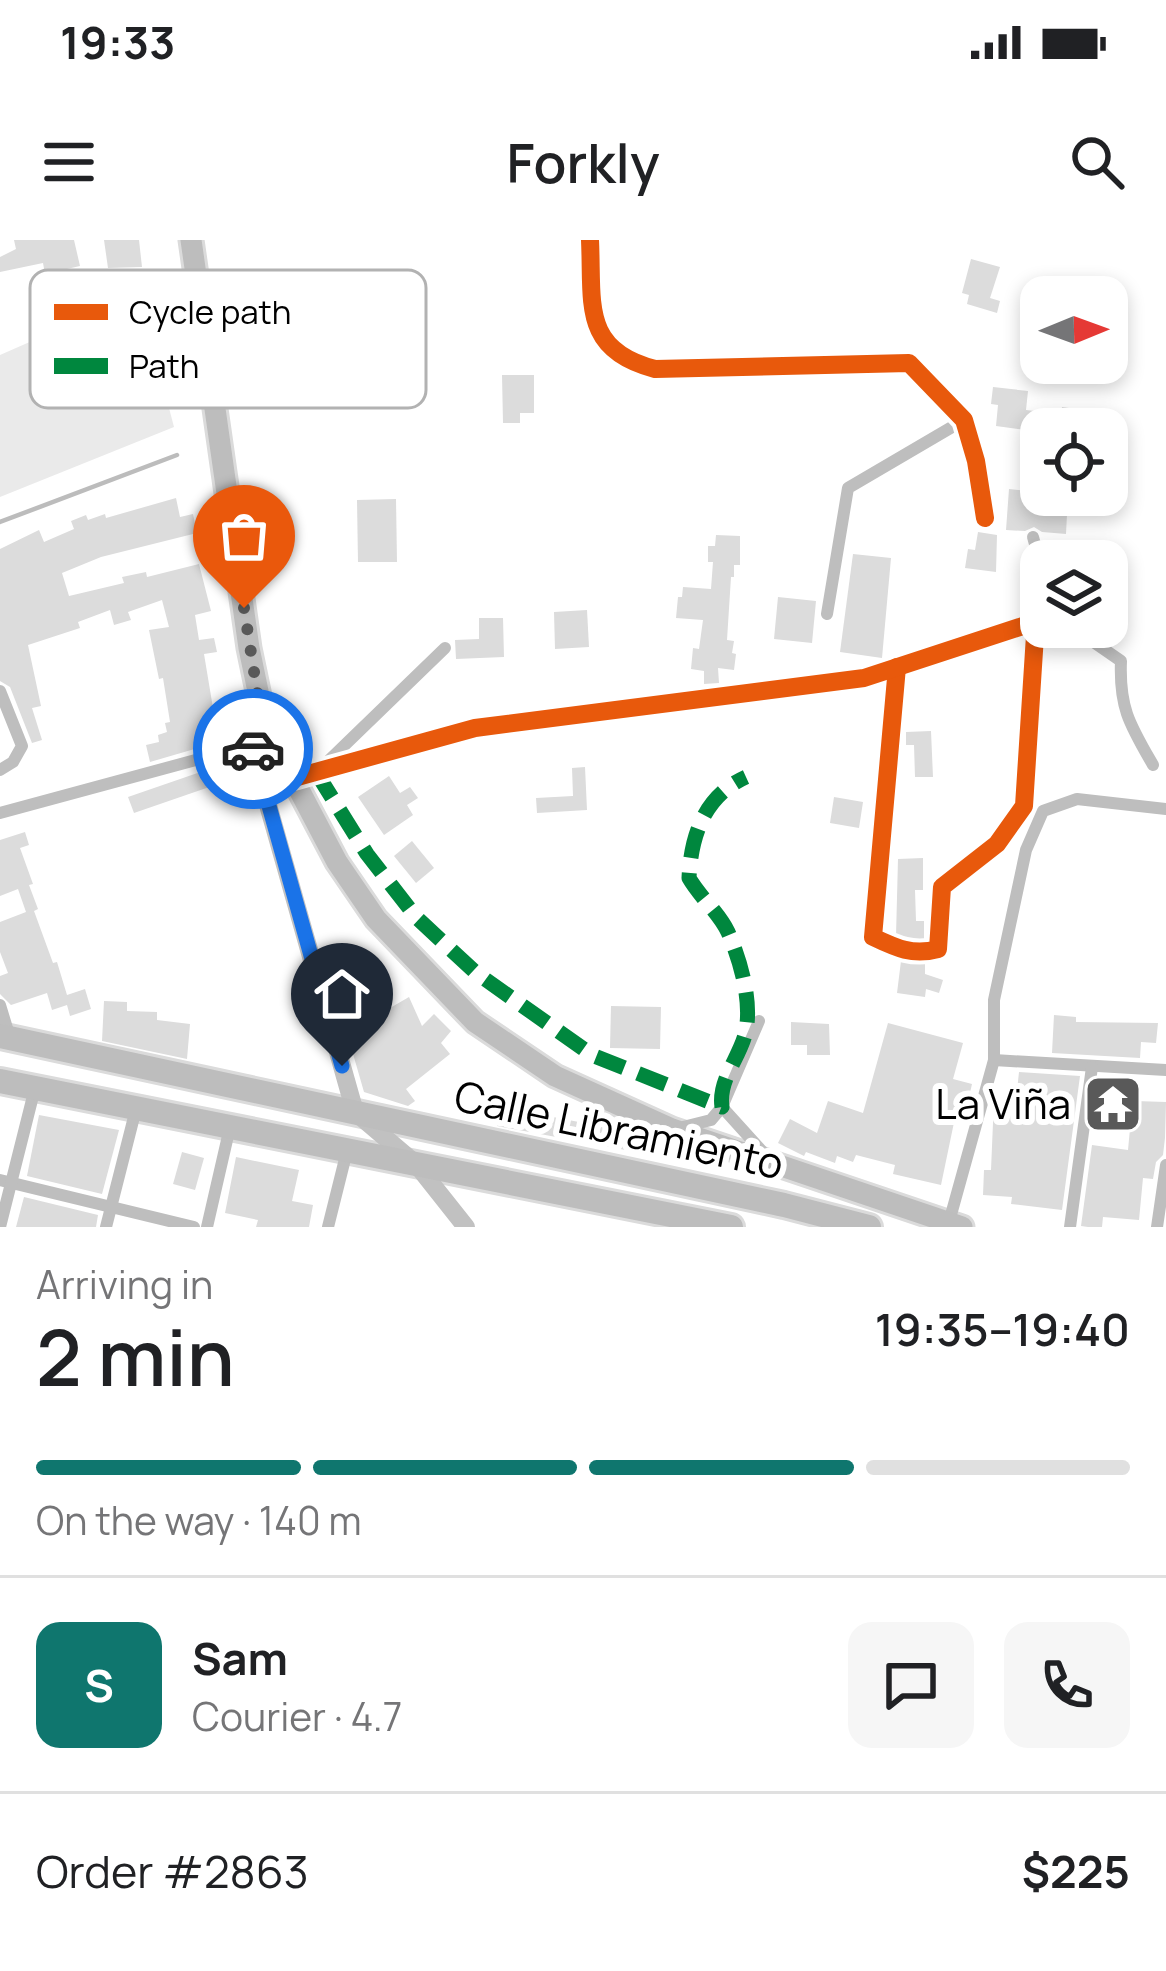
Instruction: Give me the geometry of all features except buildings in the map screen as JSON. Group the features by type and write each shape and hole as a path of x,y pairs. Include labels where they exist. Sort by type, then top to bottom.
{"highway":[{"name":"Calle Libramiento","path":"5,1037 869,1227"},
{"name":"Calle Libramiento","path":"0,1081 731,1227"},
{"path":"201,1121 208,1081"},
{"path":"624,1206 631,1172"}],"main road":[{"path":"191,240 195,270"},
{"path":"215,408 261,711 261,742 290,779 376,919 475,1022 556,1076 672,1129 955,1225"}],"street":[{"path":"590,240 595,322 625,362 655,369 909,363 964,420 985,518"},
{"path":"827,614 848,488 964,420"},
{"path":"290,779 475,728 842,681 1020,626"},
{"path":"316,772 445,648"},
{"path":"897,667 873,937 900,950 924,953 938,949 942,887 997,844 1024,806 1037,648"},
{"path":"1101,648 1121,662 1124,716 1153,764"},
{"path":"0,691 22,746 13,762 0,770"},
{"path":"0,813 261,742 355,1112 416,1164 466,1227"},
{"path":"955,1225 994,1060 994,1000 1026,850 1043,811 1078,799 1166,809"},
{"path":"0,1005 5,1037"},
{"path":"672,1129 700,1125 722,1106 758,1022"},
{"path":"994,1060 1166,1070"},
{"path":"1070,1227 1092,1067"},
{"path":"0,1227 6,1181 35,1088"},
{"path":"722,1106 772,1163"},
{"path":"106,1227 136,1108"},
{"path":"207,1227 230,1127"},
{"path":"328,1227 347,1150"},
{"path":"1157,1227 1166,1165"},
{"path":"6,1181 194,1227"}],"shaded area":[{"path":"30,342 30,408 169,408 174,427 0,497 0,355"}],"waterway":[{"path":"0,522 177,455"}],"marked path":[{"path":"316,772 367,854 416,917 475,972 592,1055 722,1107 726,1079 745,1035 747,997 728,932 689,878 702,819 720,795 746,777"}],"cycle path":[{"path":"590,240 596,321 614,350 631,361 655,369 909,363 964,420 985,518"},
{"path":"290,779 475,728 864,678 1020,627"},
{"path":"897,667 873,937 921,952 938,949 942,887 997,844 1024,806 1034,648"}],"way so far":[{"path":"244,608 258,697 271,740 251,745 253,749"}],"place":[{"name":"La Viña","path":"1113,1104"}],"route":[{"path":"253,749 342,1066"}]}
